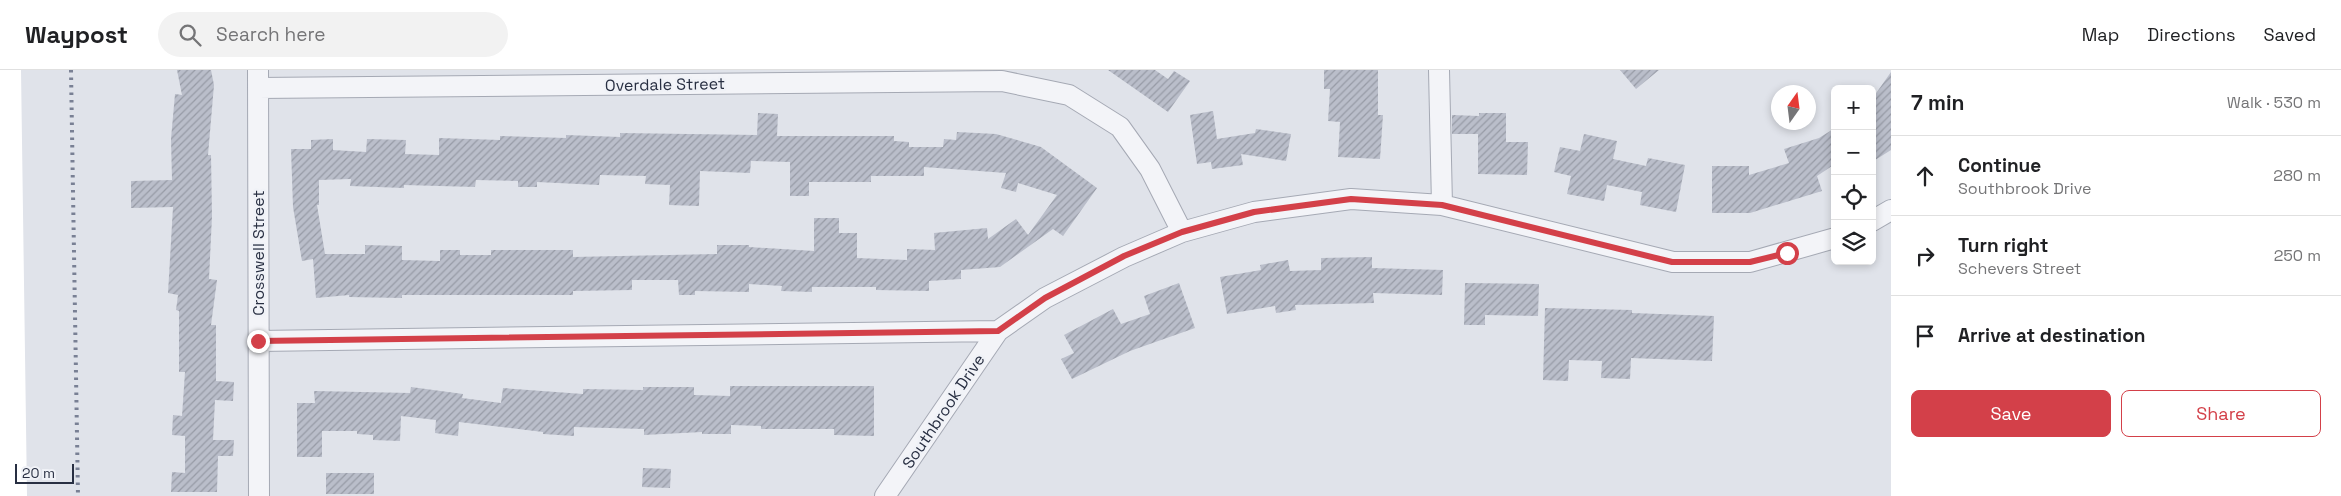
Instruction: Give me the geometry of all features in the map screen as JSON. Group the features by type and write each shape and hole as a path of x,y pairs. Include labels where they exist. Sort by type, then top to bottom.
{"main road":[{"path":"7,70 13,496"}],"street":[{"path":"1439,70 1442,205"},
{"name":"Overdale Street","path":"258,79 1002,81 1069,96 1120,127 1150,168 1182,232"},
{"name":"Crosswell Street","path":"258,79 259,496"},
{"name":"Southbrook Drive","path":"885,496 998,331 1045,298 1124,256 1182,232 1254,212 1351,199 1442,205 1672,262 1750,262 1831,239"},
{"path":"1874,220 1891,210"},
{"path":"258,341 998,331"}],"building":[{"path":"177,70 211,70 214,85 208,155 211,155 212,216 209,279 217,280 211,325 216,325 216,381 234,382 233,401 215,400 213,440 234,440 233,456 218,456 217,492 171,492 172,472 185,473 185,436 172,435 173,415 182,416 185,372 179,372 179,311 176,310 178,295 168,293 173,207 131,208 131,181 172,180 171,139 175,94 182,95"},
{"path":"1108,70 1155,70 1168,79 1174,71 1190,81 1168,112"},
{"path":"1324,70 1378,70 1378,115 1383,115 1380,159 1338,157 1340,122 1328,121 1330,89 1324,89"},
{"path":"1620,70 1659,70 1636,89"},
{"path":"1891,72 1891,150 1876,159 1876,130 1876,93"},
{"path":"1213,111 1217,139 1255,133 1256,129 1291,134 1286,161 1241,154 1243,165 1212,169 1211,162 1197,164 1190,115"},
{"path":"758,113 778,114 777,136 894,136 894,141 909,142 909,147 943,147 944,139 956,140 957,132 996,134 1041,147 1097,188 1063,236 1053,229 1000,267 961,270 961,279 929,281 929,291 876,290 876,287 812,287 812,292 781,291 782,286 749,284 749,292 695,291 695,295 679,295 678,280 632,280 632,290 573,291 573,295 402,295 402,298 349,297 349,295 316,298 313,259 302,261 293,207 291,149 311,149 311,140 333,139 333,150 366,152 367,139 406,140 405,154 439,155 439,138 500,140 500,136 566,138 566,135 620,137 620,133 757,135","holes":["751,161 790,162 790,196 809,196 809,182 871,182 871,176 924,176 924,167 1006,173 1001,188 1016,192 1018,183 1057,195 1028,235 1016,219 988,239 987,228 934,233 935,250 907,249 907,260 857,258 857,233 839,233 839,218 814,218 814,251 749,247 749,245 717,245 717,254 573,257 573,250 491,250 491,255 460,255 460,250 440,250 440,261 402,260 402,246 365,245 365,254 325,254 317,205 319,205 319,180 351,179 350,186 404,188 404,185 475,187 476,180 518,181 518,187 537,187 537,182 599,185 600,175 646,176 645,184 670,185 669,205 699,206 700,171 750,173"]},
{"path":"1479,113 1506,113 1506,142 1528,142 1527,175 1478,174 1478,134 1452,134 1452,115 1479,116"},
{"path":"1831,130 1831,167 1817,176 1822,191 1750,213 1712,213 1712,166 1749,166 1749,175 1789,163 1784,149 1819,138"},
{"path":"1584,134 1617,141 1613,159 1646,166 1648,158 1685,165 1676,212 1640,205 1642,192 1607,185 1604,201 1567,194 1571,176 1554,172 1560,147 1580,151"},
{"path":"1372,257 1372,268 1443,270 1442,295 1373,293 1374,303 1295,305 1296,310 1276,313 1275,306 1227,314 1220,277 1261,270 1260,265 1288,260 1290,271 1321,270 1321,258"},
{"path":"1179,283 1195,328 1130,351 1072,379 1061,359 1074,353 1064,335 1113,309 1121,324 1150,314 1144,296"},
{"path":"1465,283 1539,284 1538,316 1485,315 1485,325 1464,325"},
{"path":"1545,308 1632,310 1632,313 1714,316 1712,361 1631,358 1630,379 1601,378 1602,361 1569,360 1568,381 1543,380"},
{"path":"730,386 874,386 874,436 834,435 834,429 761,429 761,426 731,425 731,434 702,434 702,432 644,435 644,429 574,427 574,436 543,434 543,432 459,422 458,436 435,433 436,420 401,416 400,441 373,440 373,435 357,434 357,431 322,431 322,457 297,457 297,403 315,403 314,391 410,393 411,387 463,394 462,398 501,403 503,388 583,394 583,389 643,390 643,387 694,387 694,395 730,396"},
{"path":"643,468 671,469 670,488 642,487"},
{"path":"326,473 374,473 374,494 326,494"}],"railway":[{"path":"71,70 78,496"}],"route":[{"path":"258,341 998,331 1045,298 1124,256 1182,232 1254,212 1351,199 1442,205 1672,262 1750,262 1787,253"}]}
